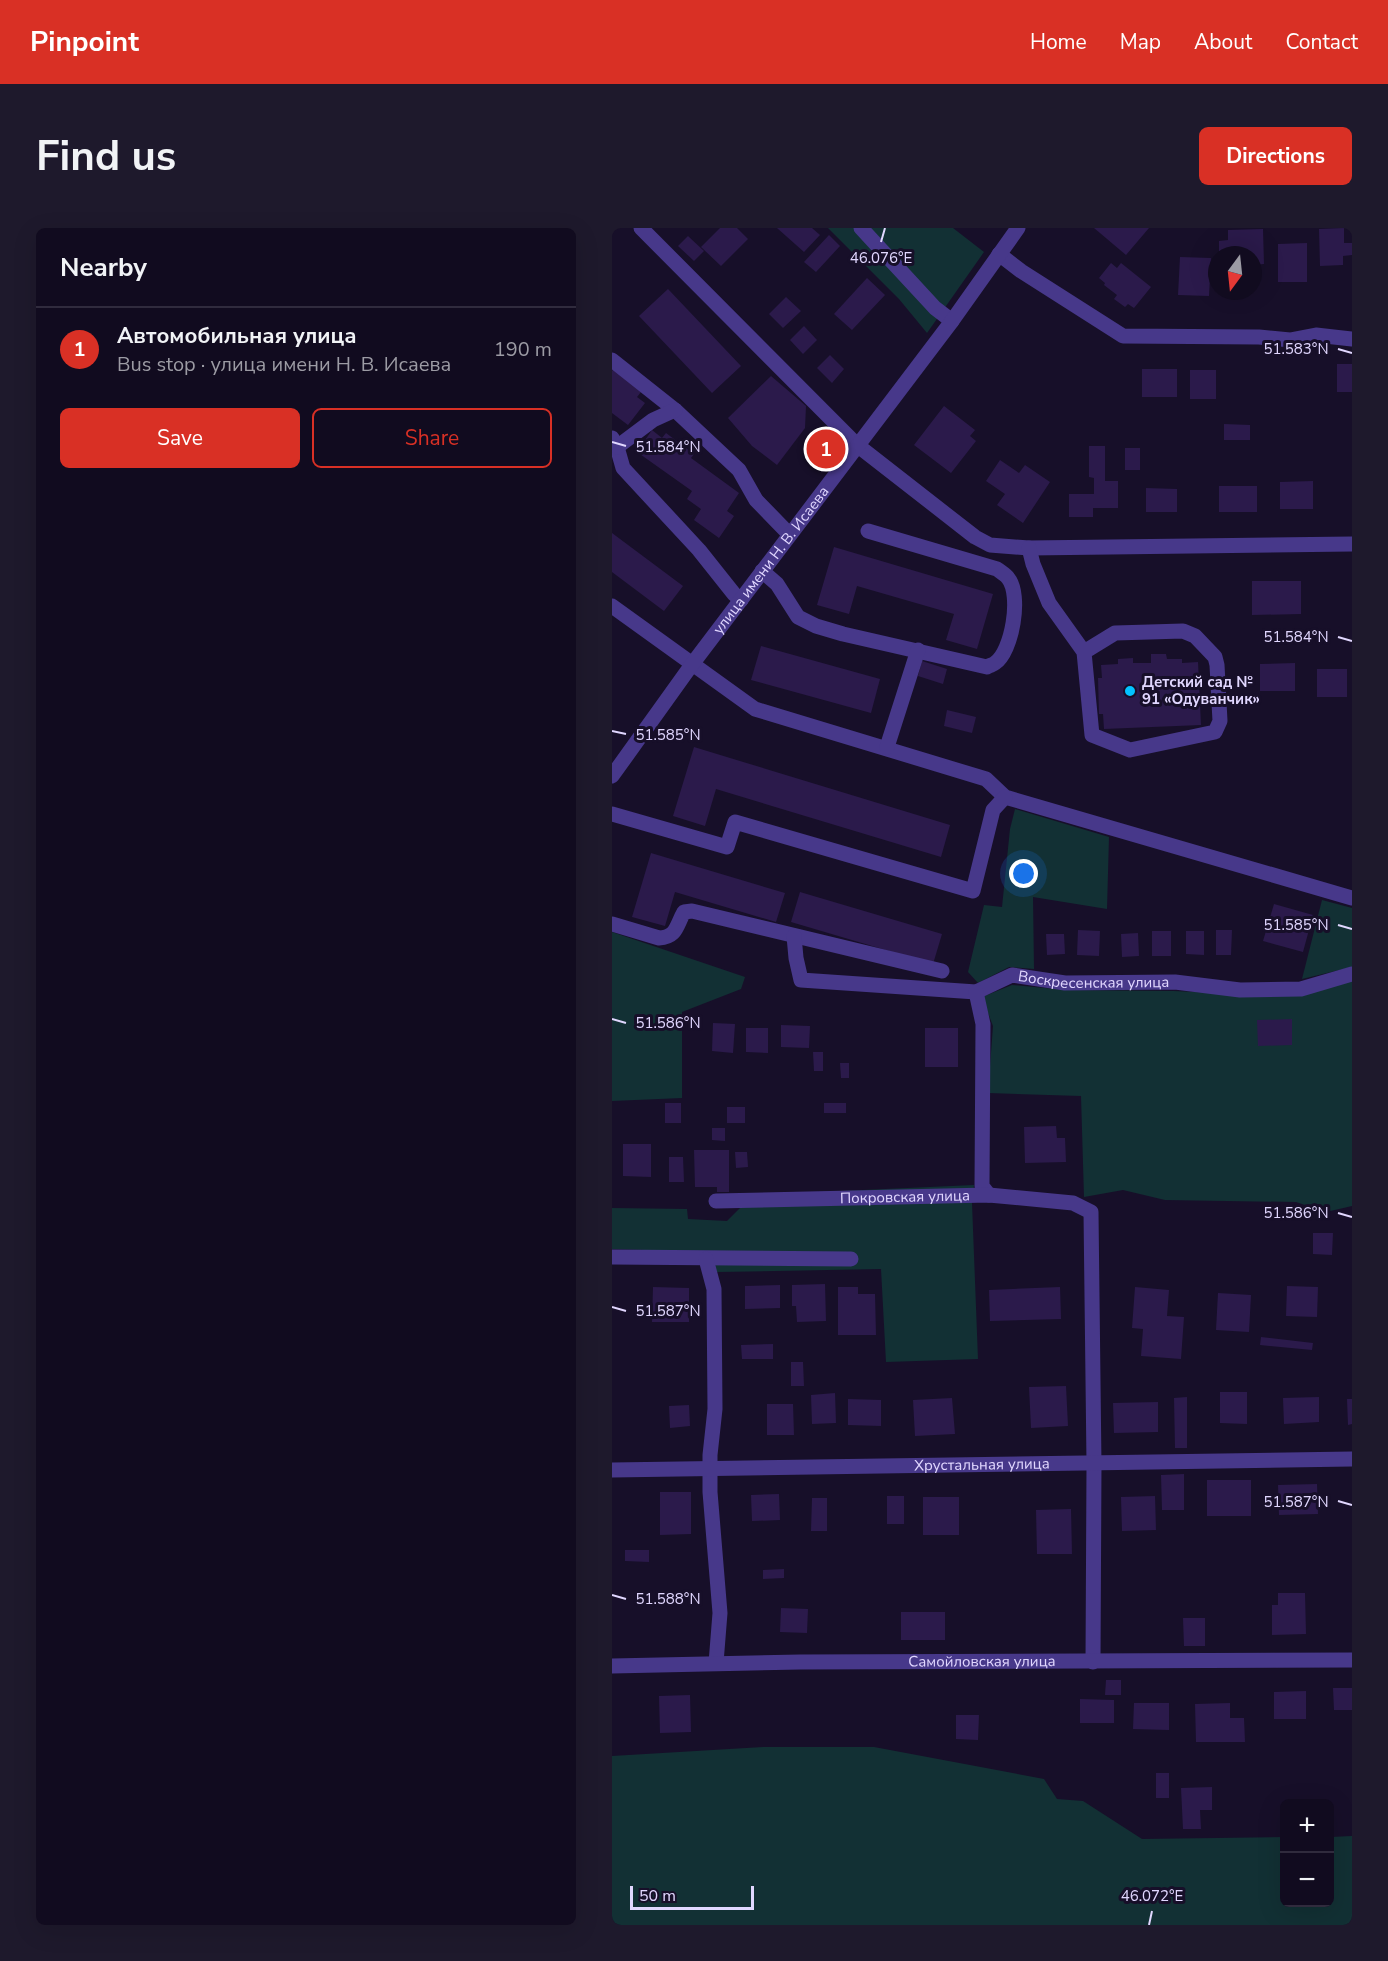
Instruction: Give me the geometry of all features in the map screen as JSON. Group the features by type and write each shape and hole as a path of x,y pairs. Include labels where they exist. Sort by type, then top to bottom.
{"street":[{"path":"641,228 857,445 975,537 990,545 1029,548 1352,544"},
{"path":"861,228 935,308 952,321"},
{"name":"улица имени Н. В. Исаева","path":"615,766 952,321 1018,228"},
{"path":"999,254 1020,271 1123,336 1259,337 1290,340 1316,335 1352,339"},
{"path":"612,360 675,410 739,470 756,500 789,534"},
{"path":"675,410 653,420 615,443 623,468 699,550 741,600"},
{"path":"762,571 777,584 798,617 816,626 987,667 996,663 1004,653 1015,617 1016,599 1009,579 997,569 868,531"},
{"path":"1029,548 1048,603 1084,651 1092,735 1130,750 1215,732 1220,721 1217,664 1215,657 1195,636 1183,631 1115,633 1084,651"},
{"path":"612,606 755,709 986,778 1005,797 1352,898"},
{"path":"887,747 918,650"},
{"path":"612,814 727,847 735,822 973,891 993,810 1005,797"},
{"path":"612,924 666,938 677,930 684,912 688,911 942,972"},
{"name":"Воскресенская улица","path":"794,936 795,958 801,980 976,992 1012,975 1065,982 1175,981 1240,990 1301,989 1352,974"},
{"path":"976,992 983,1024 982,1186 989,1195"},
{"name":"Покровская улица","path":"716,1201 989,1195 1073,1203 1091,1212 1094,1464"},
{"path":"612,1257 850,1259"},
{"path":"706,1259 714,1289 715,1409 710,1467 720,1613 716,1663"},
{"name":"Хрустальная улица","path":"612,1470 1352,1459"},
{"path":"1093,1662 1094,1464"},
{"name":"Самойловская улица","path":"612,1666 716,1663 1352,1660"}],"green space":[{"path":"828,228 953,228 984,252 927,333 899,299"},
{"path":"1015,809 1109,837 1107,909 1033,897 1034,969 1009,967 978,983 968,972 984,905 1002,907 1010,829"},
{"path":"1322,900 1352,908 1352,967 1302,979"},
{"path":"612,932 745,977 741,989 682,1012 682,1098 612,1101"},
{"path":"1352,981 1352,1206 1326,1212 1296,1202 1165,1200 1123,1190 1084,1197 1081,1096 988,1093 993,1026 982,997 1012,985 1066,990 1216,993"},
{"path":"974,1185 972,1203 978,1359 886,1362 881,1269 716,1272 712,1252 612,1249 612,1208 687,1209 688,1219 727,1221 753,1195"},
{"path":"763,1747 874,1747 1044,1779 1057,1799 1083,1801 1142,1839 1280,1837 1280,1907 1334,1907 1334,1837 1352,1836 1352,1925 612,1925 612,1756"}],"building":[{"path":"720,228 737,228 748,239 721,266 701,247"},
{"path":"777,228 812,228 820,235 804,252"},
{"path":"1094,228 1149,228 1126,255"},
{"path":"1344,228 1344,243 1352,243 1352,255 1343,256 1343,265 1320,266 1319,229"},
{"path":"1263,229 1264,264 1262,264 1262,246 1219,246 1219,241 1228,240 1228,230"},
{"path":"829,235 840,246 816,272 804,262"},
{"path":"688,236 704,251 694,261 678,246"},
{"path":"1307,243 1307,282 1278,282 1278,244"},
{"path":"1180,257 1208,258 1208,296 1178,295"},
{"path":"1111,263 1117,268 1121,263 1151,287 1134,308 1128,304 1125,307 1114,299 1117,295 1099,278"},
{"path":"867,278 885,295 852,330 834,314"},
{"path":"668,289 741,366 712,393 639,316"},
{"path":"786,297 801,311 783,328 769,314"},
{"path":"804,326 817,340 803,354 790,340"},
{"path":"830,355 844,369 832,383 817,368"},
{"path":"1337,364 1352,364 1352,392 1337,392"},
{"path":"614,368 641,392 637,397 645,403 628,425 612,413 612,371"},
{"path":"1142,369 1177,369 1177,397 1142,397"},
{"path":"1190,370 1216,370 1216,399 1190,399"},
{"path":"771,376 806,406 805,428 777,465 752,446 728,418"},
{"path":"944,406 975,430 970,436 976,441 951,473 914,445"},
{"path":"1224,424 1250,425 1250,440 1224,440"},
{"path":"652,430 662,438 666,433 694,454 691,458 739,493 727,511 734,516 719,538 694,520 701,509 687,499 692,491 637,452"},
{"path":"1089,446 1105,446 1105,481 1118,481 1118,508 1093,508 1093,517 1069,517 1069,494 1094,494 1094,478 1089,477"},
{"path":"1125,448 1140,448 1140,470 1125,470"},
{"path":"1000,460 1019,473 1025,465 1050,482 1023,523 997,505 1005,494 986,481"},
{"path":"1313,481 1313,509 1280,509 1280,482"},
{"path":"1219,486 1257,486 1257,512 1219,512"},
{"path":"1146,488 1177,489 1177,512 1146,512"},
{"path":"612,533 683,586 664,611 612,572"},
{"path":"834,547 993,594 977,649 946,640 954,614 857,586 849,614 817,605"},
{"path":"1252,581 1301,581 1301,614 1252,615"},
{"path":"761,646 880,679 871,713 751,680"},
{"path":"1151,654 1166,654 1167,659 1182,659 1182,663 1198,662 1201,725 1104,729 1103,714 1099,714 1098,678 1102,678 1101,665 1118,664 1118,659 1133,658 1133,663 1151,663"},
{"path":"922,661 947,669 943,684 918,676"},
{"path":"1295,663 1295,691 1260,691 1260,664"},
{"path":"1317,669 1347,669 1347,697 1317,697"},
{"path":"947,710 976,717 972,733 944,726"},
{"path":"694,747 950,825 941,857 716,789 705,826 673,816"},
{"path":"651,853 785,893 776,922 675,892 665,926 632,917"},
{"path":"800,892 942,934 933,964 791,922"},
{"path":"1274,904 1313,915 1303,952 1263,941"},
{"path":"1078,930 1100,931 1099,956 1077,955"},
{"path":"1216,930 1232,930 1231,955 1216,955"},
{"path":"1152,931 1171,931 1171,956 1152,956"},
{"path":"1186,931 1204,931 1204,955 1186,954"},
{"path":"1138,933 1139,956 1122,957 1121,934"},
{"path":"1046,934 1064,934 1065,954 1047,955"},
{"path":"1292,1019 1292,1045 1258,1046 1257,1020"},
{"path":"713,1023 735,1024 733,1053 712,1051"},
{"path":"781,1025 810,1026 809,1048 781,1047"},
{"path":"746,1028 768,1028 768,1053 746,1052"},
{"path":"925,1028 958,1028 958,1067 925,1067"},
{"path":"813,1052 823,1052 823,1071 814,1071"},
{"path":"840,1063 849,1063 849,1078 841,1078"},
{"path":"665,1103 681,1103 681,1123 665,1123"},
{"path":"824,1103 846,1103 846,1113 824,1113"},
{"path":"727,1107 745,1107 745,1123 727,1123"},
{"path":"1056,1126 1057,1138 1065,1138 1066,1162 1025,1163 1024,1127"},
{"path":"712,1128 725,1128 725,1141 712,1140"},
{"path":"623,1144 651,1144 651,1177 623,1176"},
{"path":"694,1150 729,1150 729,1192 717,1192 717,1187 695,1187"},
{"path":"735,1152 747,1152 748,1167 736,1168"},
{"path":"669,1157 683,1157 684,1182 669,1182"},
{"path":"1313,1233 1333,1233 1332,1255 1313,1254"},
{"path":"825,1284 826,1321 797,1322 796,1306 792,1306 792,1285"},
{"path":"780,1285 780,1308 745,1309 745,1286"},
{"path":"1287,1286 1318,1287 1317,1317 1286,1316"},
{"path":"653,1287 689,1288 689,1322 652,1322"},
{"path":"838,1287 858,1287 858,1294 875,1294 876,1335 838,1335"},
{"path":"1060,1287 1061,1319 990,1321 989,1290"},
{"path":"1135,1287 1169,1290 1167,1316 1184,1317 1181,1359 1141,1356 1143,1329 1132,1328"},
{"path":"1218,1293 1251,1295 1249,1332 1216,1330"},
{"path":"1261,1337 1313,1343 1312,1350 1260,1345"},
{"path":"773,1344 773,1359 742,1359 741,1345"},
{"path":"791,1362 803,1362 804,1386 791,1386"},
{"path":"1066,1386 1068,1426 1031,1428 1029,1387"},
{"path":"1220,1392 1247,1392 1247,1424 1220,1423"},
{"path":"835,1393 836,1423 812,1424 811,1395"},
{"path":"1187,1397 1187,1448 1175,1448 1174,1398"},
{"path":"1319,1397 1319,1422 1284,1424 1283,1398"},
{"path":"952,1398 955,1434 915,1436 913,1400"},
{"path":"848,1399 881,1400 881,1426 848,1425"},
{"path":"1347,1399 1352,1399 1352,1424 1348,1425"},
{"path":"1158,1402 1158,1432 1114,1433 1113,1403"},
{"path":"767,1404 793,1404 794,1435 767,1435"},
{"path":"689,1405 690,1426 670,1428 669,1406"},
{"path":"1184,1474 1184,1510 1162,1510 1161,1475"},
{"path":"1207,1480 1251,1480 1251,1516 1207,1516"},
{"path":"1317,1484 1318,1514 1279,1515 1278,1485"},
{"path":"660,1492 691,1492 691,1534 660,1535"},
{"path":"779,1494 780,1520 752,1521 751,1495"},
{"path":"887,1496 904,1496 904,1524 887,1524"},
{"path":"1155,1496 1156,1530 1122,1531 1121,1497"},
{"path":"923,1497 959,1497 959,1535 923,1535"},
{"path":"812,1498 827,1498 827,1531 811,1531"},
{"path":"1071,1509 1072,1554 1037,1554 1036,1510"},
{"path":"625,1550 649,1550 649,1562 625,1561"},
{"path":"784,1569 784,1578 763,1579 763,1570"},
{"path":"1278,1593 1305,1593 1306,1634 1272,1635 1272,1605 1278,1605"},
{"path":"781,1608 808,1609 807,1633 780,1632"},
{"path":"901,1612 945,1612 945,1640 901,1640"},
{"path":"1183,1618 1205,1618 1205,1646 1184,1646"},
{"path":"1106,1680 1121,1680 1121,1695 1105,1695"},
{"path":"1333,1688 1352,1688 1352,1710 1334,1710"},
{"path":"1306,1691 1306,1719 1274,1719 1274,1692"},
{"path":"690,1695 691,1732 660,1733 659,1696"},
{"path":"1080,1699 1114,1700 1114,1723 1080,1723"},
{"path":"1134,1703 1169,1703 1169,1730 1133,1729"},
{"path":"1230,1703 1230,1718 1244,1718 1245,1742 1196,1742 1195,1704"},
{"path":"956,1715 979,1715 978,1740 956,1739"},
{"path":"1156,1773 1169,1773 1169,1798 1156,1798"},
{"path":"1212,1787 1212,1810 1200,1810 1201,1829 1183,1829 1181,1788"}],"place":[{"name":"Автомобильная улица","path":"826,449"},
{"name":"Детский сад № 91 «Одуванчик»","path":"1130,691"}]}
